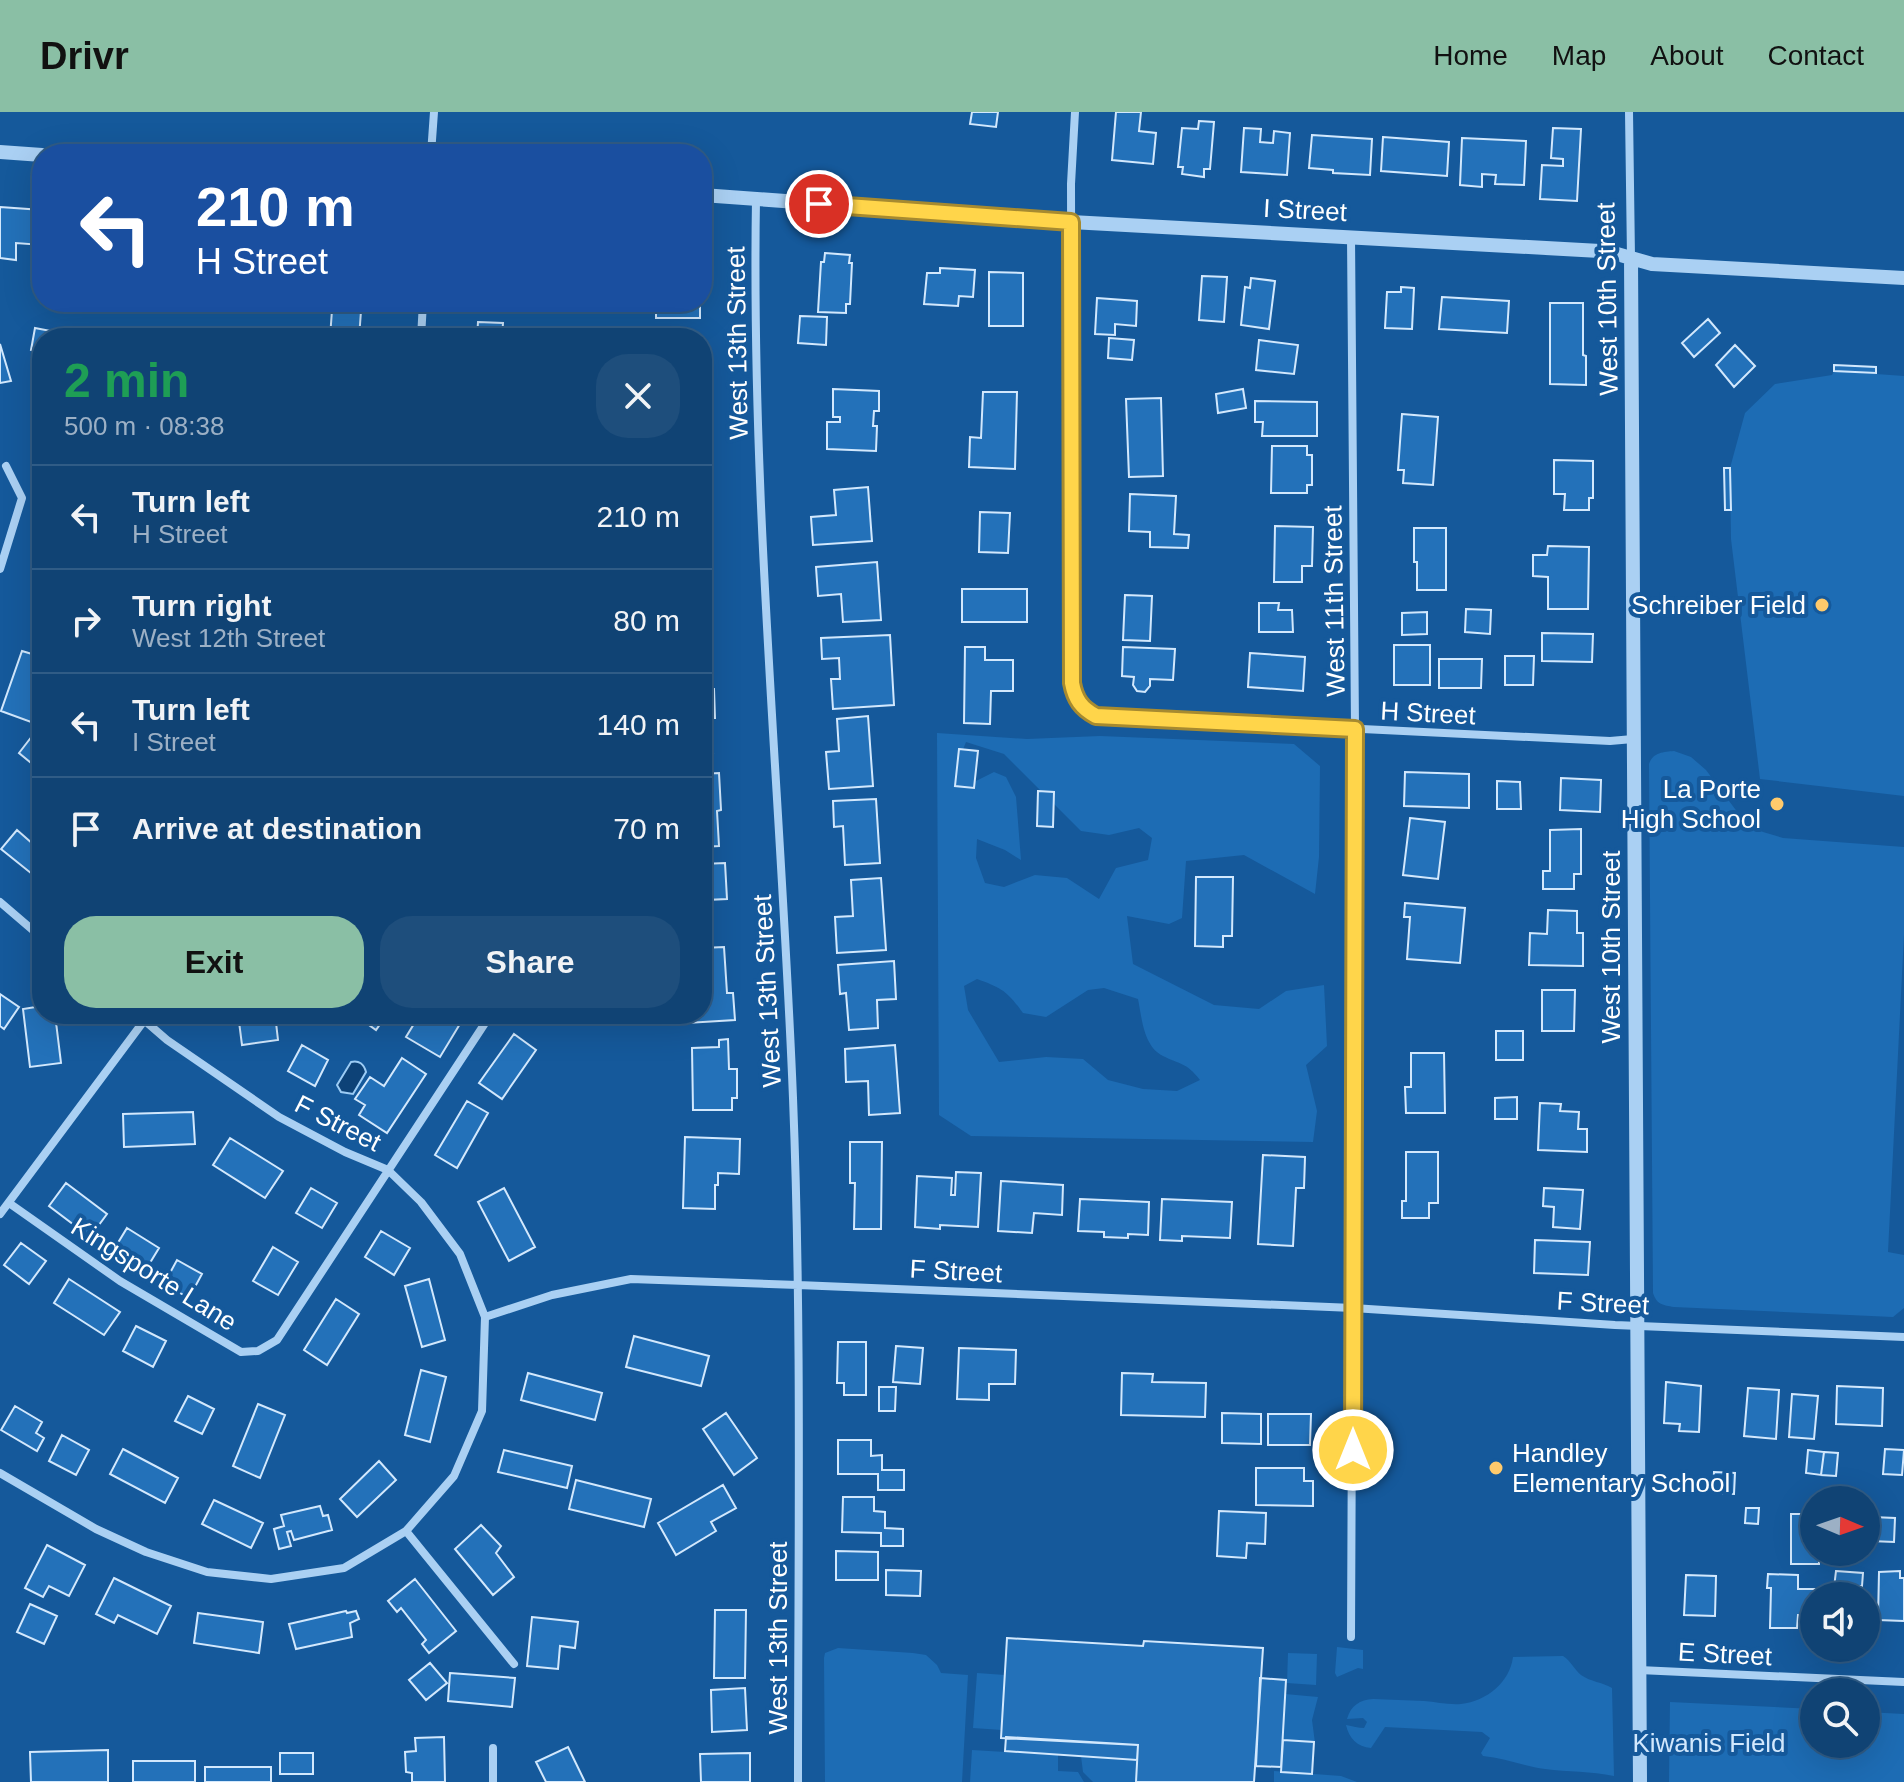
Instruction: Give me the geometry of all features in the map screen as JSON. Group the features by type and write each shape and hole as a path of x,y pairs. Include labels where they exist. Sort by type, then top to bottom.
{"street":[{"path":"432,144 434,112"},
{"path":"1071,222 1075,112"},
{"name":"West 10th Street","path":"1629,112 1640,1782"},
{"path":"0,152 32,154"},
{"name":"I Street","path":"712,196 1071,222 1600,251 1652,264 1904,278"},
{"name":"West 13th Street","path":"756,199 757,424 793,1097 798,1285 798,1782"},
{"name":"H Street","path":"1071,222 1072,683 1080,705 1096,716 1610,741 1633,739"},
{"name":"West 11th Street","path":"1351,237 1355,729 1351,1637"},
{"path":"0,569 22,498 6,466"},
{"path":"0,902 32,929"},
{"path":"0,1214 138,1024"},
{"name":"F Street","path":"152,1024 167,1040 279,1117 345,1152 388,1170 421,1202 460,1254 485,1317 552,1295 631,1279 1353,1308 1637,1326 1904,1337"},
{"name":"Kingsporte Lane","path":"9,1203 120,1281 241,1352 258,1351 277,1340 484,1024"},
{"path":"0,1473 96,1529 146,1552 207,1572 271,1579 344,1568 406,1531 454,1476 482,1411 485,1317"},
{"path":"406,1531 514,1664"},
{"name":"E Street","path":"1639,1670 1904,1682"},
{"path":"493,1748 493,1782"}],"green space":[{"name":"Schreiber Field","path":"1834,371 1904,376 1904,796 1760,779 1731,539 1730,468 1745,413 1775,384 1832,375"},
{"path":"937,733 1027,739 1100,736 1294,744 1320,766 1319,857 1315,894 1244,855 1186,861 1182,918 1169,924 1127,916 1133,964 1214,1005 1259,1009 1286,991 1324,985 1327,1046 1306,1065 1317,1111 1313,1142 971,1136 939,1115","holes":["966,742 1004,754 1081,831 1109,835 1139,828 1152,838 1148,860 1116,868 1099,899 1067,878 1035,875 1004,887 985,883 976,858 977,839 1021,860 1016,797 1006,777 994,772 972,783 958,762","977,979 1003,991 1023,1013 1046,1017 1088,990 1104,988 1138,999 1144,1031 1151,1046 1163,1056 1187,1067 1200,1080 1177,1091 1143,1089 1108,1080 1083,1059 1046,1057 999,1062 968,1010 964,986"]},
{"path":"1674,751 1691,757 1706,770 1741,817 1763,832 1783,838 1904,847 1904,935 1888,1252 1904,1255 1904,1308 1893,1317 1674,1307 1659,1302 1653,1293 1649,764 1656,755"},
{"path":"1337,1647 1363,1650 1363,1669 1358,1668 1337,1677"},
{"path":"838,1648 926,1655 941,1673 968,1675 962,1782 825,1782 824,1658 825,1653"},
{"path":"1288,1653 1317,1654 1316,1685 1287,1683"},
{"path":"1563,1656 1581,1675 1612,1688 1614,1776 1545,1769 1483,1756 1481,1753 1490,1738 1482,1732 1385,1727 1371,1748 1358,1744 1347,1730 1346,1725 1364,1728 1367,1722 1363,1718 1347,1719 1354,1707 1364,1701 1471,1702 1496,1689 1507,1674 1513,1657"},
{"path":"977,1673 1005,1675 1002,1730 973,1728"},
{"path":"1285,1694 1318,1697 1312,1720 1315,1743 1282,1743"},
{"name":"Kiwanis Field","path":"1670,1702 1800,1708 1800,1758 1880,1758 1880,1713 1904,1714 1904,1782 1669,1782"},
{"path":"972,1750 1058,1755 1058,1771 1078,1772 1084,1782 970,1782"},
{"path":"1081,1756 1137,1760 1136,1782 1093,1782 1083,1772"},
{"path":"1274,1771 1341,1776 1357,1782 1274,1782"}],"shaded area":[{"path":"351,1062 361,1063 366,1072 353,1094 341,1092 337,1085"}],"building":[{"path":"972,112 998,112 996,127 970,124"},
{"path":"1116,112 1141,112 1139,131 1156,133 1153,164 1112,160"},
{"path":"1199,121 1214,122 1210,169 1204,169 1204,177 1182,174 1183,167 1178,167 1182,128 1198,129"},
{"path":"1244,128 1261,129 1260,142 1273,143 1274,131 1290,133 1287,175 1241,172"},
{"path":"1553,128 1581,129 1577,201 1540,199 1542,165 1563,166 1563,159 1551,158"},
{"path":"1312,135 1372,139 1370,175 1309,168"},
{"path":"1383,137 1449,142 1447,176 1381,171"},
{"path":"1462,138 1526,141 1524,185 1495,184 1496,175 1482,174 1482,187 1460,185"},
{"path":"0,207 32,209 32,244 16,243 16,260 0,258"},
{"path":"825,253 850,255 850,304 846,304 846,313 818,312 821,262 824,262"},
{"path":"940,268 975,270 973,297 959,296 958,306 924,304 927,273 940,273"},
{"path":"989,272 1023,273 1023,326 989,326"},
{"path":"1202,276 1227,277 1224,322 1199,320"},
{"path":"1251,278 1275,281 1269,329 1241,325 1245,287 1250,288"},
{"path":"1401,287 1414,288 1412,329 1385,328 1387,292 1401,292"},
{"path":"1442,297 1509,301 1507,333 1439,329"},
{"path":"1097,298 1137,301 1136,326 1115,324 1115,335 1095,334"},
{"path":"1550,303 1583,303 1586,385 1550,384"},
{"path":"332,312 361,312 360,328 331,328"},
{"path":"656,312 700,312 700,318 656,318"},
{"path":"800,316 827,317 826,345 798,343"},
{"path":"1708,319 1720,333 1694,357 1682,343"},
{"path":"478,322 503,323 503,328 478,328"},
{"path":"1109,338 1134,340 1132,360 1108,358"},
{"path":"1259,340 1298,345 1294,374 1256,370"},
{"path":"0,344 11,381 0,383"},
{"path":"1735,345 1755,366 1734,387 1716,365"},
{"path":"1834,365 1876,367 1876,373 1834,371"},
{"path":"833,389 879,391 879,411 874,411 873,426 877,426 876,451 827,449 827,422 840,422 840,417 833,417"},
{"path":"1243,389 1246,408 1218,413 1216,394"},
{"path":"983,392 1017,392 1015,469 969,467 970,437 981,438"},
{"path":"1161,398 1163,476 1129,477 1126,399"},
{"path":"1255,401 1317,402 1317,436 1262,436 1263,422 1255,422"},
{"path":"1402,414 1438,417 1433,485 1403,483 1404,470 1398,470"},
{"path":"1272,446 1307,446 1307,455 1312,455 1312,485 1307,485 1307,493 1271,493"},
{"path":"1554,460 1593,461 1593,498 1589,498 1589,510 1564,510 1565,494 1554,494"},
{"path":"1724,468 1730,468 1731,510 1725,510"},
{"path":"868,487 872,541 813,545 811,517 836,515 834,490"},
{"path":"1130,494 1176,496 1174,534 1189,535 1188,548 1150,547 1150,532 1129,531"},
{"path":"980,512 1010,513 1008,553 979,552"},
{"path":"1275,526 1313,527 1312,566 1302,566 1302,582 1274,582"},
{"path":"1414,528 1446,528 1446,590 1417,590"},
{"path":"1548,546 1589,547 1588,609 1548,609 1548,577 1533,576 1533,555 1547,555"},
{"path":"877,562 881,620 843,622 841,594 818,596 816,567"},
{"path":"962,589 1027,589 1027,622 962,622"},
{"path":"1125,595 1152,596 1150,641 1123,640"},
{"path":"1259,603 1279,603 1278,610 1292,610 1293,632 1259,632"},
{"path":"1466,609 1491,610 1490,634 1465,632"},
{"path":"1427,612 1427,634 1402,635 1402,613"},
{"path":"1542,633 1593,634 1592,662 1542,661"},
{"path":"890,635 894,705 833,709 831,679 840,679 839,658 822,659 821,638"},
{"path":"1394,645 1430,645 1430,685 1394,685"},
{"path":"965,647 985,647 985,660 1013,660 1013,691 991,691 990,724 964,723"},
{"path":"1123,647 1175,649 1173,680 1150,679 1150,686 1145,692 1137,691 1133,685 1134,677 1122,676"},
{"path":"22,651 32,654 31,722 1,711"},
{"path":"1250,653 1305,657 1303,691 1248,687"},
{"path":"1505,656 1534,656 1533,685 1505,685"},
{"path":"1439,659 1482,659 1481,688 1439,688"},
{"path":"714,689 715,718 712,718"},
{"path":"868,716 873,786 829,789 826,752 839,751 837,719"},
{"path":"32,736 32,764 19,753"},
{"path":"959,749 978,751 974,788 955,786"},
{"path":"1405,772 1469,774 1469,808 1404,806"},
{"path":"712,773 719,773 721,810 717,811 719,846 712,846"},
{"path":"1561,778 1601,780 1600,812 1560,810"},
{"path":"1497,781 1520,782 1521,809 1497,809"},
{"path":"1038,791 1054,792 1053,827 1037,826"},
{"path":"876,799 880,863 845,865 843,826 834,827 833,801"},
{"path":"1410,818 1445,822 1438,879 1403,875"},
{"path":"1581,829 1581,874 1574,874 1574,889 1543,889 1543,871 1550,871 1550,830"},
{"path":"17,830 32,843 32,874 1,849"},
{"path":"725,863 727,899 712,900 712,864"},
{"path":"1196,877 1233,877 1232,936 1223,936 1223,947 1195,946"},
{"path":"881,878 886,950 837,953 835,917 853,916 851,880"},
{"path":"1405,903 1465,908 1460,963 1407,959 1410,917 1404,917"},
{"path":"1548,910 1577,911 1577,933 1583,933 1583,966 1529,965 1530,933 1547,934"},
{"path":"724,947 727,993 733,993 735,1020 712,1021 712,948"},
{"path":"894,961 896,999 877,1000 878,1028 849,1030 846,993 840,994 838,965"},
{"path":"1542,990 1575,990 1574,1031 1542,1031"},
{"path":"0,994 19,1007 4,1029 0,1026"},
{"path":"32,1008 32,1024 56,1024 61,1063 30,1067 23,1009"},
{"path":"239,1024 276,1024 278,1040 242,1045"},
{"path":"414,1024 460,1024 440,1057 406,1037"},
{"path":"1496,1031 1523,1031 1523,1060 1496,1060"},
{"path":"514,1034 536,1050 502,1099 479,1083"},
{"path":"728,1039 729,1069 737,1069 737,1098 732,1098 732,1110 693,1110 692,1048 719,1047 719,1040"},
{"path":"302,1045 328,1060 315,1086 288,1071"},
{"path":"895,1045 900,1113 869,1115 868,1081 846,1082 845,1049"},
{"path":"1411,1053 1444,1053 1445,1113 1406,1113 1405,1087 1411,1087"},
{"path":"402,1058 426,1074 387,1133 359,1115 365,1105 355,1099 370,1077 384,1086"},
{"path":"1517,1097 1517,1119 1495,1119 1495,1098"},
{"path":"467,1101 488,1113 457,1168 435,1155"},
{"path":"1540,1103 1561,1104 1560,1111 1579,1112 1578,1129 1587,1129 1587,1152 1538,1150"},
{"path":"193,1112 195,1144 124,1147 123,1114"},
{"path":"685,1137 740,1139 739,1174 718,1173 715,1209 683,1208"},
{"path":"230,1138 283,1171 265,1198 213,1165"},
{"path":"850,1142 882,1142 881,1229 854,1229 855,1183 850,1183"},
{"path":"1406,1152 1438,1152 1438,1203 1429,1203 1429,1218 1402,1218 1402,1201 1406,1201"},
{"path":"1263,1155 1305,1157 1304,1188 1296,1188 1293,1246 1258,1244"},
{"path":"956,1172 981,1173 978,1227 915,1227 917,1176 952,1178 951,1195 955,1195"},
{"path":"1001,1181 1063,1185 1062,1215 1034,1213 1032,1233 998,1231"},
{"path":"66,1183 107,1214 90,1237 49,1206"},
{"path":"311,1188 337,1203 322,1228 296,1213"},
{"path":"504,1188 535,1247 509,1261 478,1202"},
{"path":"1544,1188 1583,1190 1580,1229 1553,1227 1554,1207 1543,1206"},
{"path":"1080,1199 1149,1202 1148,1235 1104,1237 1104,1232 1078,1231"},
{"path":"1162,1199 1232,1202 1230,1238 1182,1236 1182,1241 1160,1240"},
{"path":"127,1228 159,1248 145,1271 113,1251"},
{"path":"381,1231 410,1248 394,1275 365,1257"},
{"path":"1535,1240 1590,1242 1588,1275 1534,1273"},
{"path":"21,1243 46,1261 29,1284 4,1265"},
{"path":"273,1247 298,1262 278,1295 253,1281"},
{"path":"177,1260 202,1274 189,1298 164,1284"},
{"path":"69,1279 120,1312 104,1335 54,1303"},
{"path":"429,1279 445,1340 422,1347 405,1286"},
{"path":"336,1299 359,1314 327,1365 304,1350"},
{"path":"136,1326 166,1341 153,1367 123,1351"},
{"path":"634,1336 709,1356 701,1386 626,1367"},
{"path":"838,1342 866,1342 866,1395 844,1395 844,1383 837,1383"},
{"path":"896,1346 923,1348 920,1384 893,1382"},
{"path":"959,1348 1016,1350 1015,1384 989,1384 989,1400 957,1399"},
{"path":"421,1370 446,1377 430,1442 405,1435"},
{"path":"528,1373 602,1393 595,1420 521,1400"},
{"path":"1122,1373 1153,1374 1152,1382 1206,1383 1205,1417 1121,1415"},
{"path":"1666,1382 1701,1386 1699,1432 1679,1431 1680,1424 1664,1423"},
{"path":"1837,1386 1883,1388 1882,1426 1836,1424"},
{"path":"879,1387 896,1387 895,1411 879,1411"},
{"path":"1748,1388 1779,1390 1776,1439 1744,1436"},
{"path":"1792,1394 1818,1396 1814,1439 1789,1437"},
{"path":"188,1396 214,1409 202,1434 175,1421"},
{"path":"258,1404 285,1415 260,1478 233,1466"},
{"path":"15,1406 42,1422 36,1433 44,1438 37,1451 1,1430"},
{"path":"726,1413 757,1458 734,1475 703,1429"},
{"path":"1222,1413 1261,1414 1261,1444 1222,1443"},
{"path":"1268,1414 1311,1414 1310,1445 1268,1445"},
{"path":"62,1435 89,1450 76,1475 49,1461"},
{"path":"838,1440 871,1440 871,1456 882,1455 882,1470 904,1470 904,1490 878,1490 878,1474 838,1474"},
{"path":"123,1449 178,1478 165,1503 110,1474"},
{"path":"1885,1449 1904,1450 1902,1475 1883,1474"},
{"path":"504,1450 572,1466 567,1488 498,1472"},
{"path":"1808,1450 1824,1452 1821,1475 1806,1473"},
{"path":"1824,1452 1838,1453 1836,1476 1821,1475"},
{"path":"379,1461 396,1480 357,1517 340,1499"},
{"path":"1256,1468 1304,1468 1304,1481 1313,1481 1313,1506 1256,1505"},
{"path":"1714,1472 1735,1473 1734,1494 1713,1493"},
{"path":"576,1480 651,1499 644,1527 569,1509"},
{"path":"723,1485 736,1508 711,1522 716,1531 676,1555 658,1523"},
{"path":"843,1497 874,1497 874,1511 885,1512 885,1528 903,1529 903,1546 881,1546 881,1533 842,1532"},
{"path":"214,1500 263,1523 251,1548 202,1524"},
{"path":"320,1506 323,1516 328,1515 332,1530 294,1540 291,1531 287,1532 291,1546 279,1549 274,1529 284,1526 281,1515"},
{"path":"1746,1508 1759,1508 1758,1524 1745,1523"},
{"path":"1219,1511 1266,1513 1265,1544 1247,1543 1246,1558 1217,1556"},
{"path":"1791,1514 1800,1514 1800,1564 1791,1564"},
{"path":"1880,1517 1895,1518 1894,1542 1880,1541"},
{"path":"481,1525 501,1546 496,1553 514,1577 493,1595 455,1549"},
{"path":"47,1545 85,1565 69,1596 49,1586 43,1597 25,1588"},
{"path":"836,1551 878,1552 878,1580 836,1580"},
{"path":"886,1570 921,1571 920,1596 886,1595"},
{"path":"1836,1571 1863,1573 1862,1582 1835,1582"},
{"path":"1900,1571 1900,1578 1904,1578 1904,1621 1880,1620 1879,1572"},
{"path":"1768,1574 1798,1575 1800,1615 1797,1628 1770,1628 1771,1588 1767,1588"},
{"path":"1686,1575 1716,1576 1715,1616 1684,1615"},
{"path":"114,1578 171,1606 157,1634 118,1615 114,1623 96,1614"},
{"path":"415,1579 456,1631 429,1653 422,1644 426,1640 401,1608 397,1612 388,1601"},
{"path":"30,1604 57,1616 44,1644 17,1632"},
{"path":"715,1610 746,1610 745,1678 714,1678"},
{"path":"356,1611 359,1619 350,1623 352,1637 296,1649 289,1624"},
{"path":"198,1613 263,1622 259,1653 194,1643"},
{"path":"532,1617 578,1622 575,1648 560,1646 558,1669 527,1666"},
{"path":"1007,1638 1143,1646 1144,1641 1263,1648 1254,1782 1136,1782 1138,1745 1001,1738"},
{"path":"430,1663 447,1683 426,1700 409,1680"},
{"path":"450,1673 515,1678 512,1707 448,1701"},
{"path":"1260,1678 1286,1680 1281,1767 1256,1766"},
{"path":"745,1688 747,1730 712,1732 711,1690"},
{"path":"444,1737 445,1782 412,1782 412,1773 406,1772 405,1752 416,1751 415,1738"},
{"path":"1006,1737 1138,1745 1137,1760 1005,1751"},
{"path":"1283,1740 1314,1742 1312,1774 1281,1772"},
{"path":"568,1747 585,1782 546,1782 536,1762"},
{"path":"108,1750 108,1782 31,1782 30,1752"},
{"path":"280,1753 313,1753 313,1774 280,1774"},
{"path":"750,1753 750,1782 701,1782 700,1754"},
{"path":"133,1761 195,1761 195,1782 133,1782"},
{"path":"205,1767 271,1767 271,1782 205,1782"}],"place":[{"name":"Schreiber Field","path":"1822,605"},
{"name":"La Porte High School","path":"1777,804"},
{"name":"Handley Elementary School","path":"1496,1468"}],"route":[{"path":"819,204 1071,222 1072,683 1080,705 1096,716 1355,729 1353,1450"}]}
